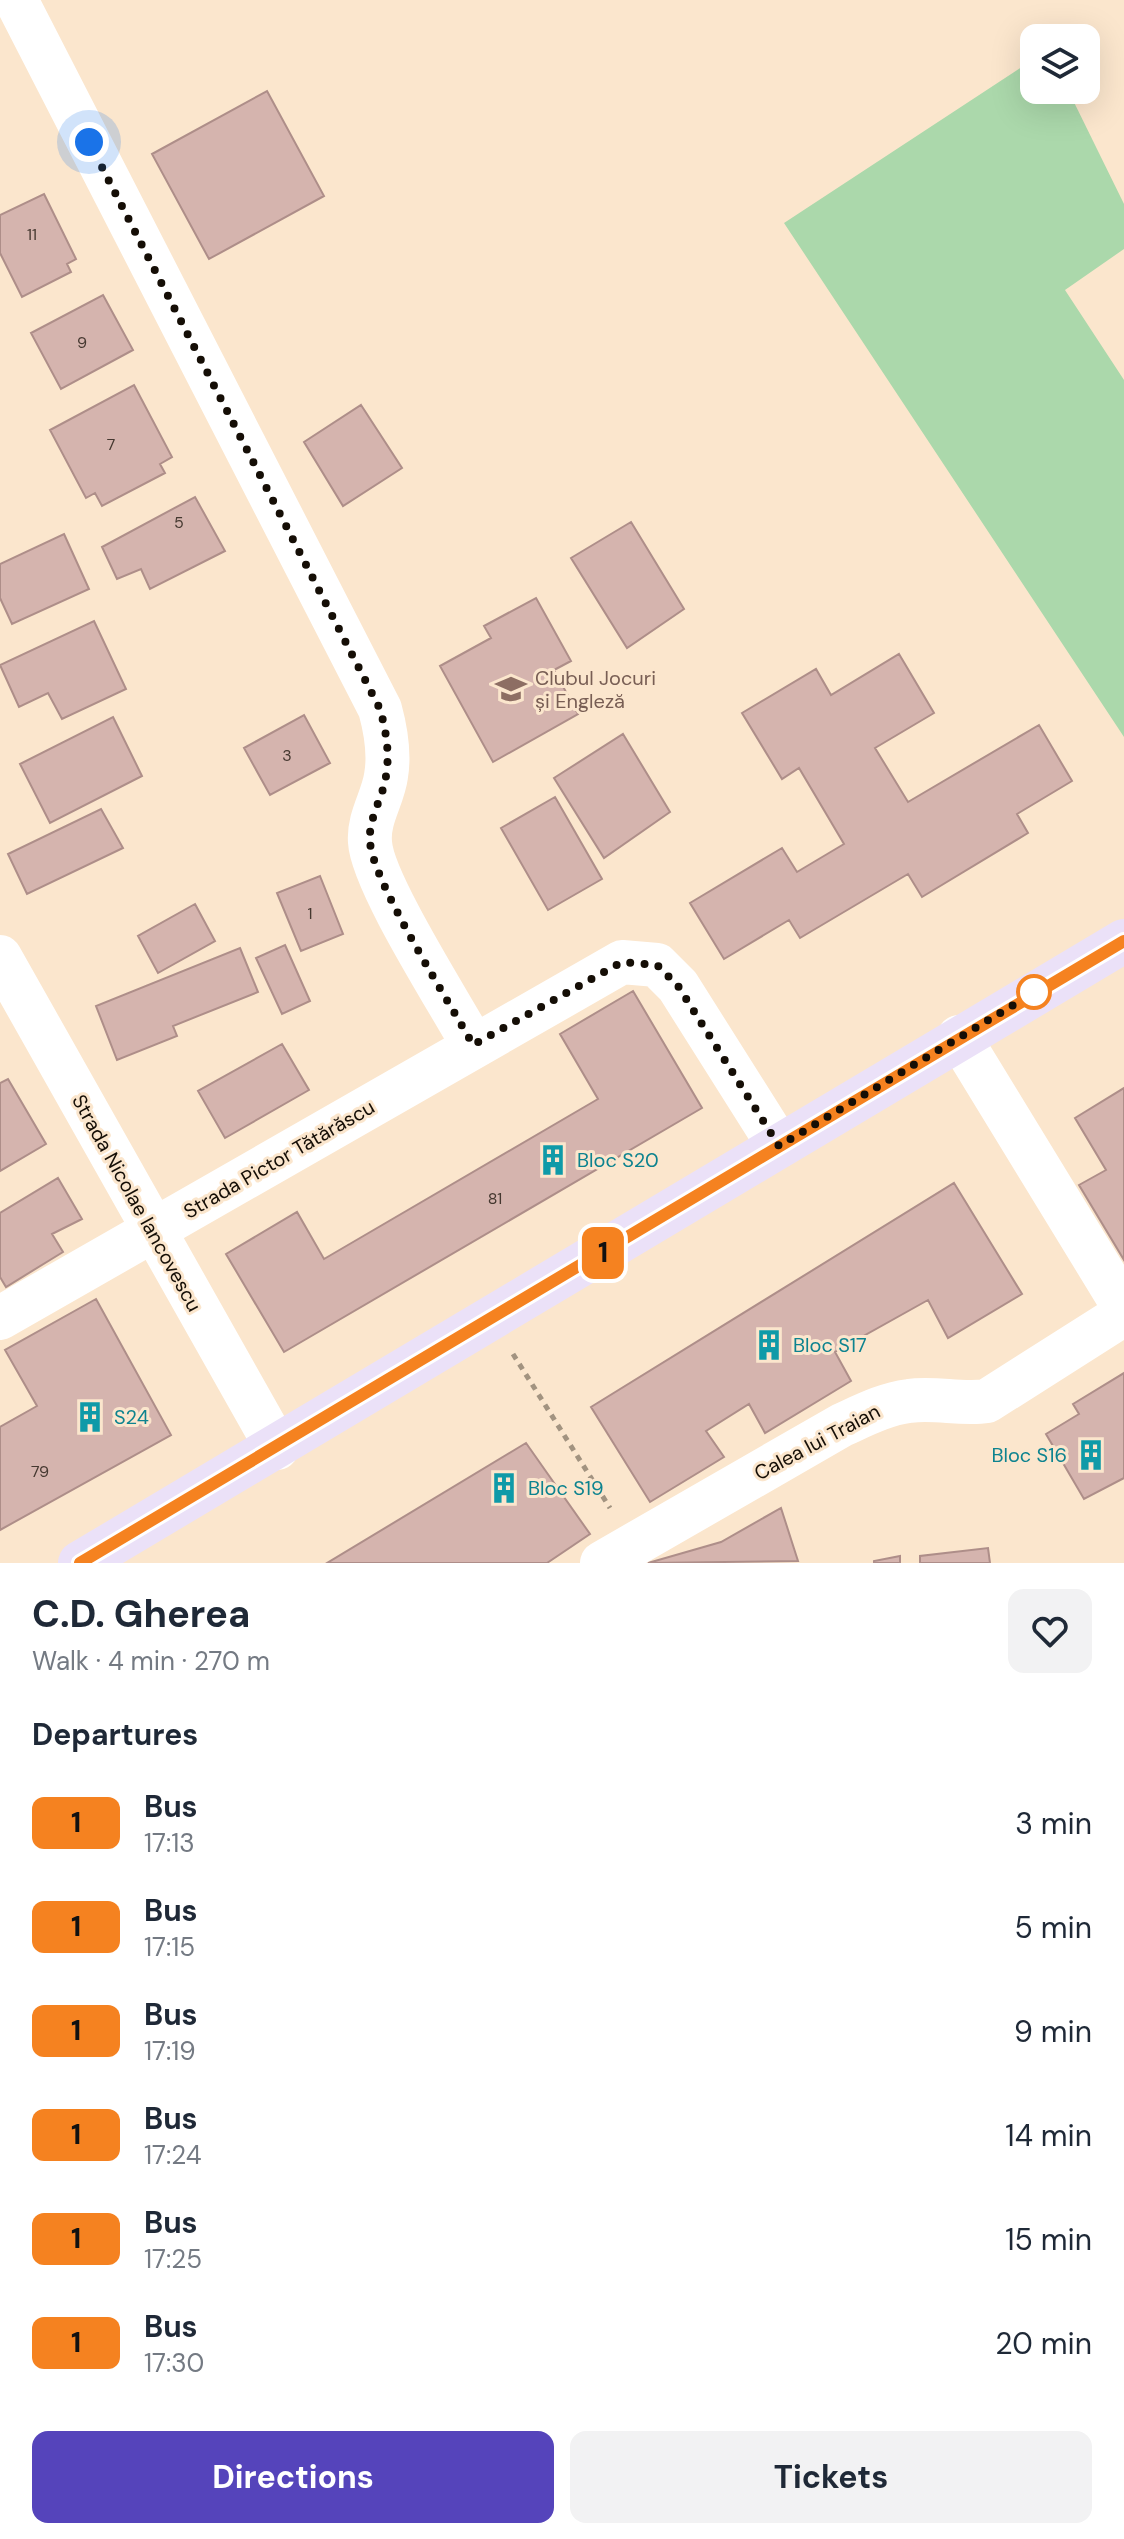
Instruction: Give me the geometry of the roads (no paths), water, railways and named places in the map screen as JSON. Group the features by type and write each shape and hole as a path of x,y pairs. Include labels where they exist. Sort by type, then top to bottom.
{"main road":[{"path":"81,1563 1124,941"}],"street":[{"path":"16,0 380,709 388,739 386,777 374,810 370,842 380,876 473,1045"},
{"name":"Strada Nicolae Iancovescu","path":"0,957 152,1233 277,1448"},
{"name":"Strada Pictor Tătărăscu","path":"0,1318 622,962 657,965 678,986 779,1146"},
{"path":"959,1037 1124,1307"},
{"name":"Calea lui Traian","path":"618,1554 842,1425 879,1408 912,1400 962,1405 987,1401 1124,1314"}],"place":[{"name":"Clubul Jocuri și Engleză","path":"511,689"},
{"name":"Bloc S20","path":"553,1160"},
{"name":"Bloc S17","path":"769,1345"},
{"name":"S24","path":"90,1417"},
{"name":"Bloc S16","path":"1091,1455"},
{"name":"Bloc S19","path":"504,1488"}]}
